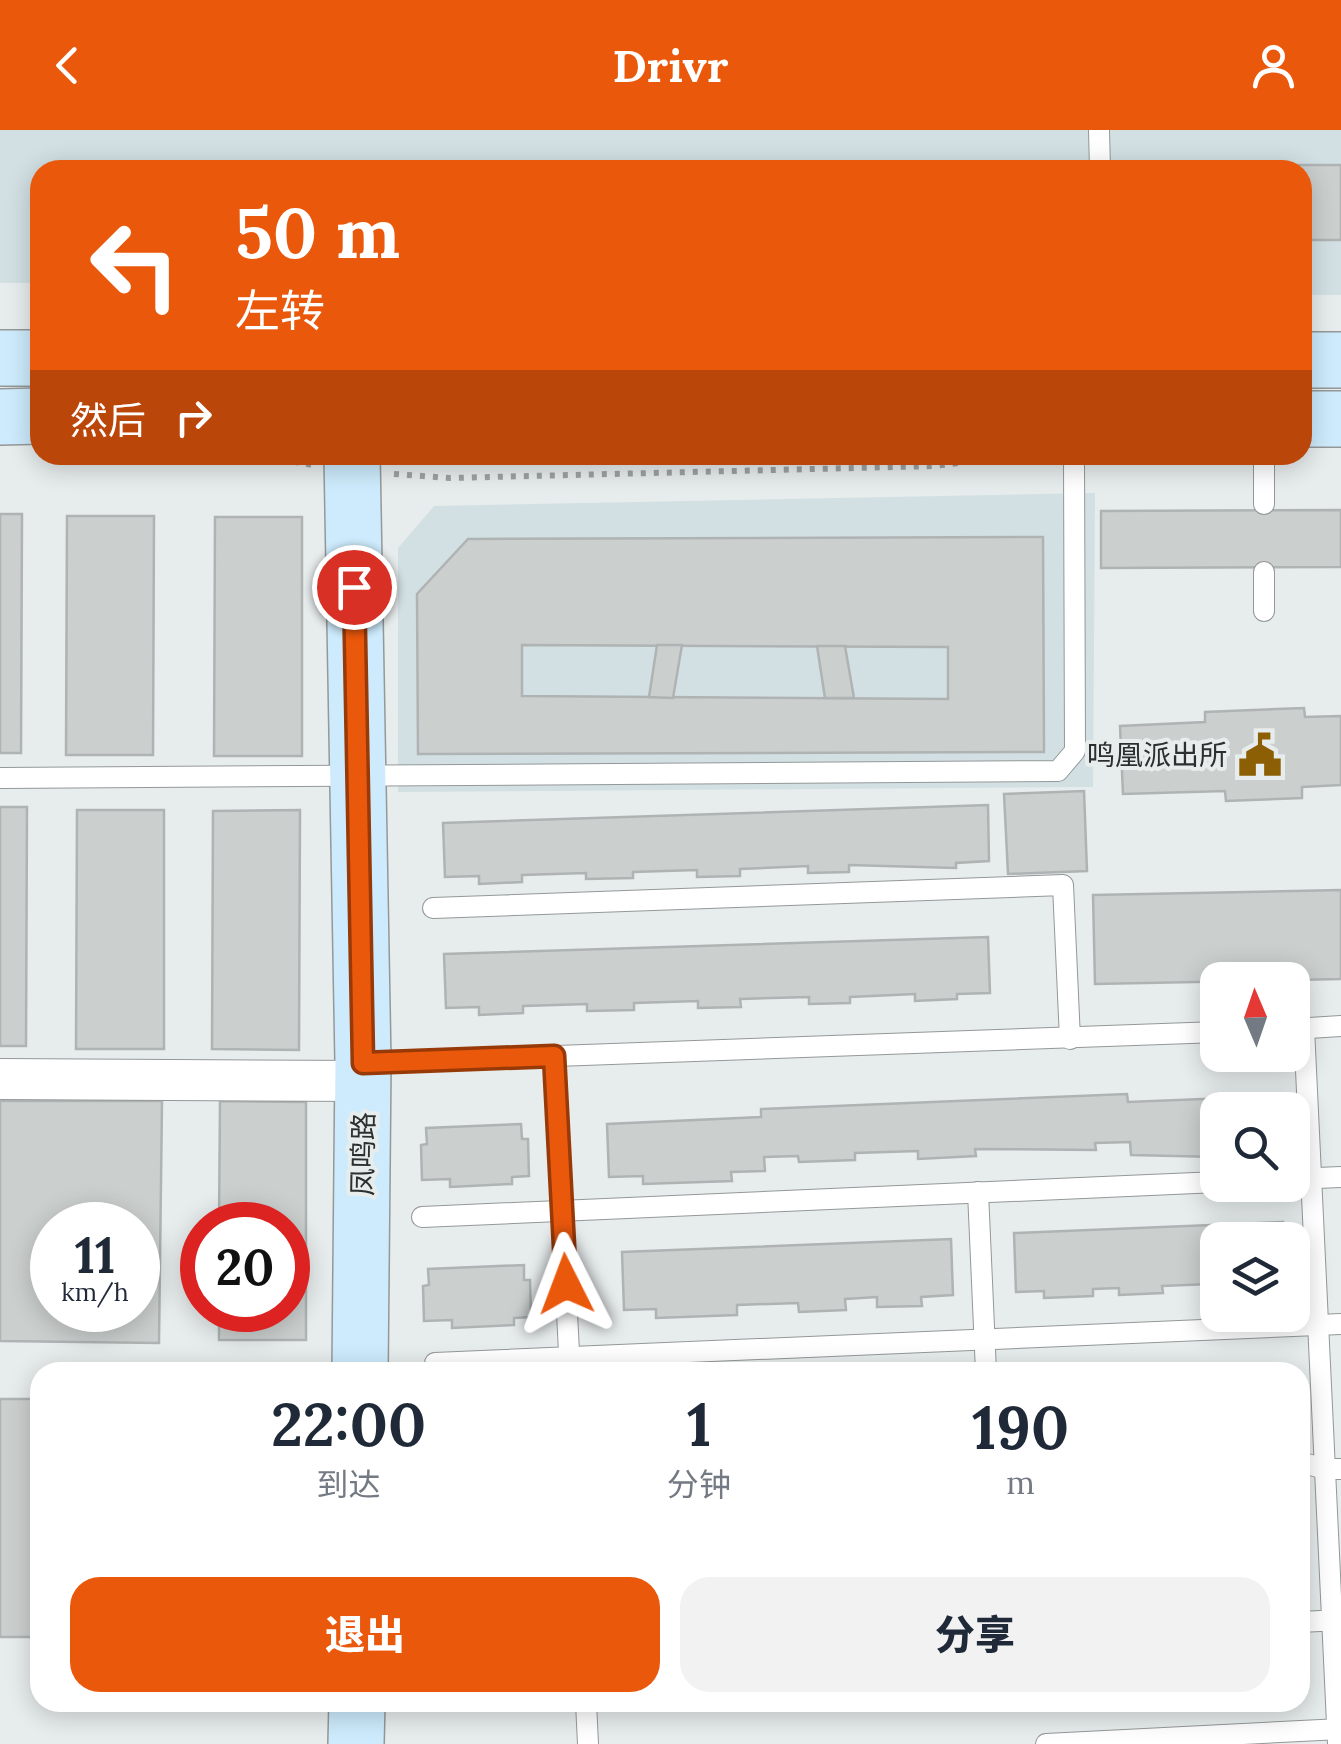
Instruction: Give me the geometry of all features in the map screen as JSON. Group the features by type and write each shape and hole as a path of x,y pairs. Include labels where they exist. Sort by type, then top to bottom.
{"street":[{"path":"0,358 30,358"},
{"path":"1312,360 1341,360"},
{"path":"0,417 30,416"},
{"path":"1312,419 1341,419"},
{"name":"凤鸣路","path":"352,465 363,1072 360,1362"},
{"path":"0,1079 363,1072"},
{"path":"356,1712 356,1744"}],"lane":[{"path":"1099,130 1100,160"},
{"path":"1312,378 1341,378"},
{"path":"0,380 30,380"},
{"path":"1312,397 1341,397"},
{"path":"0,404 30,404"},
{"path":"0,778 1058,771 1075,751 1074,465"},
{"path":"1264,465 1264,504"},
{"path":"1264,572 1264,611"},
{"path":"433,908 1063,884 1070,1039"},
{"path":"1310,1027 1341,1026"},
{"path":"363,1072 554,1056 1200,1033"},
{"path":"554,1056 570,1362"},
{"path":"1310,1178 1341,1176"},
{"path":"422,1216 1200,1183"},
{"path":"978,1192 986,1362"},
{"path":"1046,1744 1339,1734 1333,1469 1305,1202"},
{"path":"620,1362 1341,1324"},
{"path":"1310,1621 1337,1620"},
{"path":"586,1712 588,1744"}],"path":[{"path":"365,465 450,478 943,465"}],"shaded area":[{"path":"0,130 1341,130 1341,295 1312,295 1312,160 30,160 30,283 0,283"},
{"path":"1095,493 1093,787 398,792 398,548 434,506"}],"building":[{"path":"1312,165 1341,165 1341,240 1312,240"},
{"path":"1341,510 1341,567 1101,568 1101,511"},
{"path":"0,514 22,514 21,753 0,753"},
{"path":"67,516 154,516 153,755 66,755"},
{"path":"215,517 302,517 302,756 214,756"},
{"path":"1043,537 1044,752 418,754 417,594 468,539","holes":["522,645 948,647 948,699 522,696"]},
{"path":"657,645 682,645 673,698 649,697"},
{"path":"817,646 845,646 854,698 825,698"},
{"path":"1304,708 1305,717 1341,716 1341,785 1302,787 1302,798 1226,801 1225,791 1123,794 1120,726 1205,722 1205,712"},
{"path":"1084,791 1087,871 1008,874 1004,794"},
{"path":"988,805 989,861 956,863 956,868 849,865 849,872 808,873 808,866 740,869 740,876 697,877 697,870 633,872 633,878 586,879 586,873 522,875 522,882 479,884 479,876 445,877 443,823"},
{"path":"0,807 27,807 26,1046 0,1046"},
{"path":"77,810 164,810 164,1049 76,1049"},
{"path":"300,810 299,1050 212,1049 213,811"},
{"path":"1341,890 1341,979 1310,980 1310,962 1200,962 1200,982 1095,984 1093,895"},
{"path":"988,937 990,993 957,994 957,999 915,1001 915,994 850,997 850,1003 809,1004 809,997 740,999 741,1007 698,1008 698,1001 634,1003 634,1010 587,1011 587,1004 523,1006 523,1013 479,1015 479,1007 446,1008 444,954"},
{"path":"1127,1094 1128,1102 1200,1099 1200,1157 1131,1155 1130,1142 1095,1143 1096,1150 975,1149 976,1156 918,1159 918,1151 855,1153 855,1160 799,1162 798,1156 764,1157 765,1171 731,1172 732,1181 643,1184 643,1176 609,1177 607,1124 761,1117 761,1109"},
{"path":"0,1101 162,1101 160,1262 160,1202 30,1202 30,1332 159,1332 159,1343 0,1341"},
{"path":"220,1101 306,1102 306,1202 219,1202"},
{"path":"521,1124 522,1139 528,1139 529,1176 512,1177 512,1184 450,1187 450,1179 422,1180 421,1145 427,1144 426,1128"},
{"path":"1200,1225 1200,1284 1162,1286 1163,1293 1119,1295 1119,1288 1093,1289 1093,1296 1044,1298 1044,1291 1016,1292 1014,1233"},
{"path":"951,1239 953,1295 921,1297 922,1306 877,1307 877,1297 845,1299 846,1310 799,1312 798,1303 737,1305 737,1315 656,1318 656,1309 624,1310 622,1252"},
{"path":"524,1265 524,1280 530,1280 531,1317 514,1318 514,1325 452,1328 452,1320 424,1321 423,1286 429,1285 428,1269"},
{"path":"219,1332 306,1332 306,1340 219,1340"},
{"path":"0,1399 30,1399 30,1637 0,1637"}],"place":[{"name":"鸣凰派出所","path":"1260,755"}],"route":[{"path":"354,587 363,1063 554,1056 566,1284"}]}
